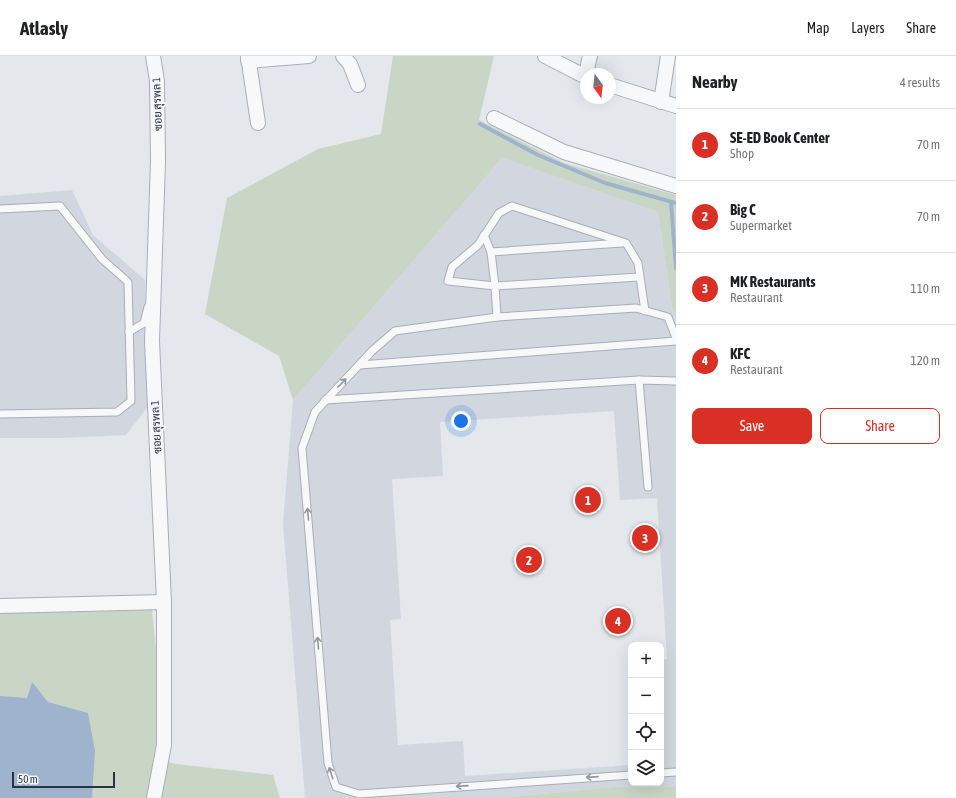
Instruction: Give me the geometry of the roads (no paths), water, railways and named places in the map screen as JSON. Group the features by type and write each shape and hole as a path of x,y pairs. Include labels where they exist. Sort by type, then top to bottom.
{"street":[{"name":"ซอย สุรพล 1","path":"153,56 157,81 158,161 152,341 164,602 164,745 154,798"},
{"path":"258,123 248,58 309,56"},
{"path":"343,56 350,64 358,85"},
{"path":"545,56 580,73"},
{"path":"588,68 590,56"},
{"path":"661,102 668,56"},
{"path":"616,87 676,106"},
{"path":"494,118 564,152 676,186"},
{"path":"0,606 164,602"}],"lane":[{"path":"0,209 60,206 102,260 128,282 131,401 117,412 0,414"},
{"path":"640,277 495,286 448,281 452,267 478,245 499,212 512,206 626,243 638,263 640,277 644,311"},
{"path":"484,236 490,252 495,286 497,317"},
{"path":"490,252 626,243"},
{"path":"129,332 144,323 154,287"},
{"path":"360,365 676,340 668,317 636,308 497,317 395,331 360,365 325,400 315,412 302,448 328,763 336,787 359,794 628,775"},
{"path":"325,400 639,380 676,382"},
{"path":"639,380 648,487"},
{"path":"664,773 676,772"}],"water":[{"path":"32,682 48,702 88,713 95,751 92,798 0,798 0,696 27,698"}],"waterway":[{"path":"480,124 538,155 605,183 676,203"},
{"path":"671,202 676,268"}],"place":[{"name":"SE-ED Book Center","path":"588,500"},
{"name":"MK Restaurants","path":"645,538"},
{"name":"Big C","path":"529,560"},
{"name":"KFC","path":"618,621"}]}
